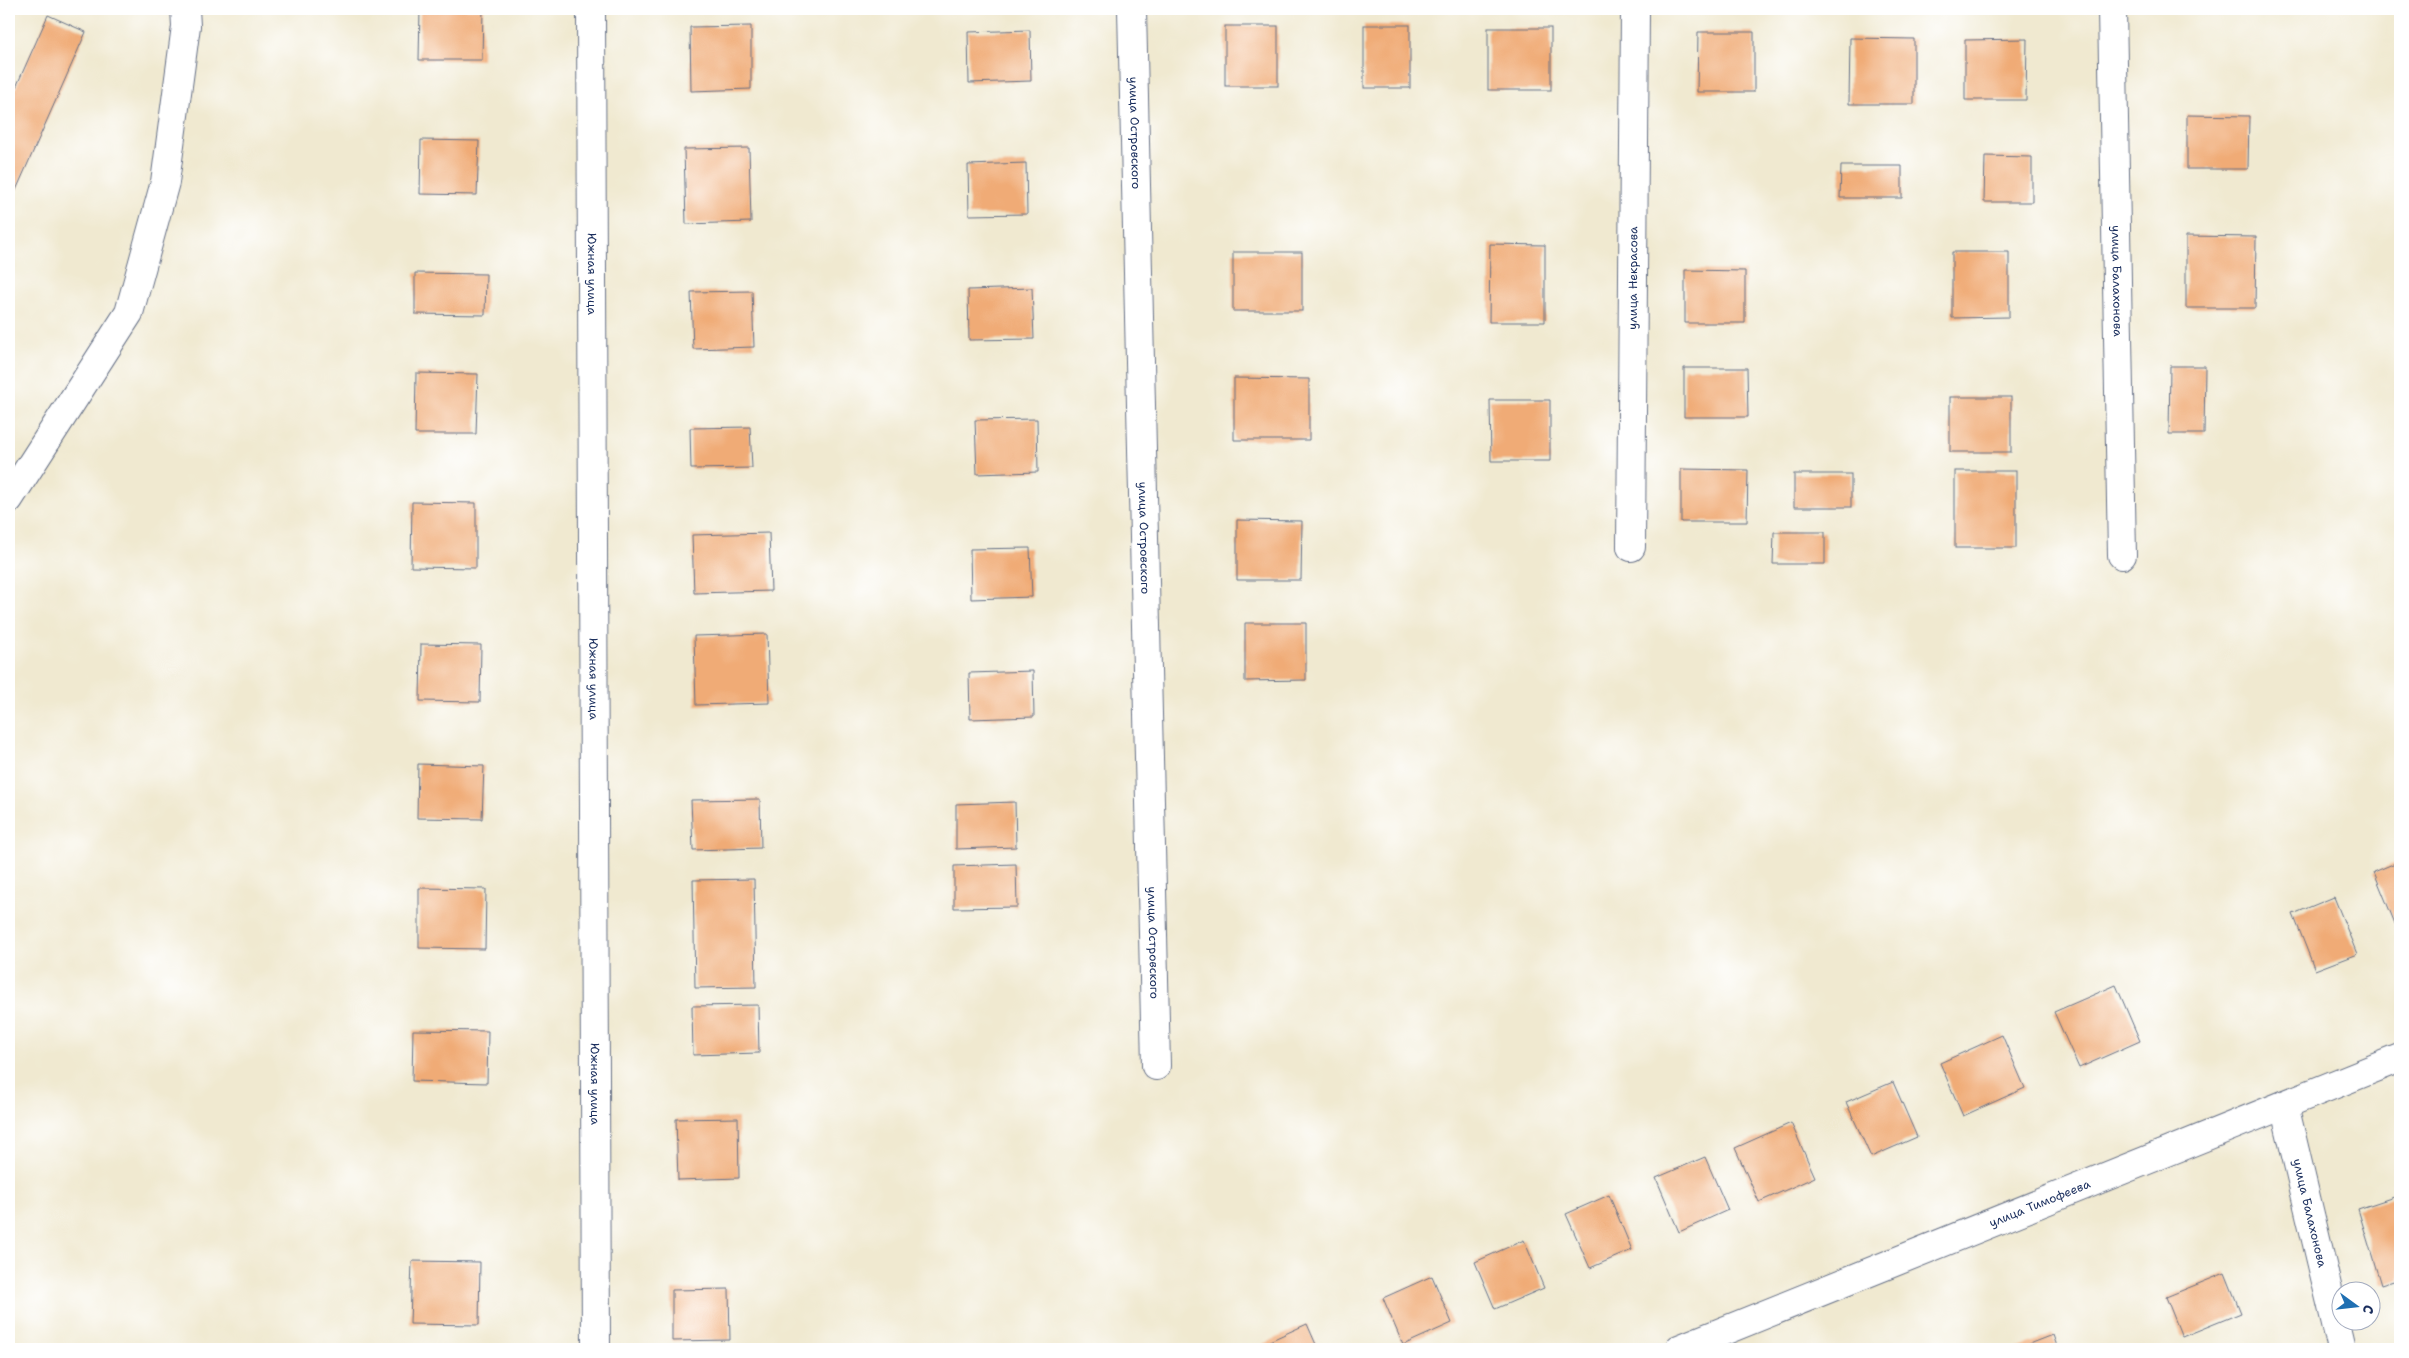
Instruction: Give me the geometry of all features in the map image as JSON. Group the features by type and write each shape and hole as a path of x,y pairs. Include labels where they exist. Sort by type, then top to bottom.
{"street":[{"path":"9,499 130,313 165,182 186,26 185,9"},
{"name":"Южная улица","path":"591,9 596,1349"},
{"name":"улица Островского","path":"1132,9 1156,1066"},
{"name":"улица Некрасова","path":"1631,547 1635,9"},
{"name":"улица Балахонова","path":"2112,9 2122,554"},
{"name":"улица Тимофеева","path":"1679,1349 2400,1058"},
{"name":"улица Балахонова","path":"2284,1105 2342,1349"}],"building":[{"path":"420,9 483,9 482,60 419,60"},
{"path":"48,15 86,32 9,206 9,103"},
{"path":"1364,25 1410,25 1410,88 1364,88"},
{"path":"751,26 751,89 691,91 690,27"},
{"path":"1225,26 1278,26 1278,86 1225,86"},
{"path":"1488,28 1551,28 1551,90 1488,90"},
{"path":"1030,30 1031,81 969,83 968,32"},
{"path":"1698,32 1754,32 1754,92 1697,92"},
{"path":"1850,38 1914,39 1914,104 1849,104"},
{"path":"2027,39 2026,100 1965,100 1965,40"},
{"path":"2187,115 2249,116 2248,169 2187,169"},
{"path":"421,140 479,141 477,195 420,194"},
{"path":"749,148 751,222 686,224 684,149"},
{"path":"1985,156 2032,157 2032,202 1984,202"},
{"path":"1026,163 1027,214 969,215 968,165"},
{"path":"1841,166 1902,166 1902,198 1840,198"},
{"path":"2186,236 2256,237 2255,308 2186,308"},
{"path":"1490,244 1545,245 1545,322 1489,322"},
{"path":"1233,252 1302,252 1302,311 1233,311"},
{"path":"1952,252 2009,252 2009,317 1952,318"},
{"path":"1685,270 1745,271 1745,323 1685,323"},
{"path":"415,273 486,274 485,315 415,314"},
{"path":"1032,288 1034,339 969,340 968,290"},
{"path":"752,291 754,347 693,349 691,292"},
{"path":"2170,366 2205,366 2204,434 2169,434"},
{"path":"1684,368 1747,368 1748,417 1684,417"},
{"path":"416,373 478,374 476,434 415,434"},
{"path":"1234,378 1309,379 1309,440 1234,440"},
{"path":"1950,397 2011,397 2011,452 1950,452"},
{"path":"1490,400 1550,400 1550,461 1491,461"},
{"path":"1037,419 1038,472 977,474 975,420"},
{"path":"750,427 752,468 691,469 690,428"},
{"path":"1681,469 1748,470 1747,522 1681,522"},
{"path":"1955,471 2016,471 2016,548 1955,548"},
{"path":"1794,474 1851,474 1851,507 1794,507"},
{"path":"412,502 476,503 476,568 411,567"},
{"path":"1237,520 1302,521 1301,580 1237,580"},
{"path":"1774,532 1825,532 1825,564 1773,564"},
{"path":"769,533 771,591 694,593 692,535"},
{"path":"1030,548 1032,597 971,599 970,549"},
{"path":"1245,623 1306,623 1306,680 1245,681"},
{"path":"767,634 769,703 696,705 694,636"},
{"path":"421,644 481,645 480,702 420,701"},
{"path":"1033,671 1034,717 970,719 969,673"},
{"path":"418,764 484,766 482,819 417,818"},
{"path":"760,799 761,848 693,850 691,800"},
{"path":"1015,802 1016,847 956,849 956,804"},
{"path":"2400,861 2400,924 2396,926 2374,872"},
{"path":"1016,864 1017,907 954,908 954,866"},
{"path":"754,879 756,987 695,988 693,880"},
{"path":"419,888 486,889 485,949 419,948"},
{"path":"2334,897 2357,954 2315,970 2293,914"},
{"path":"2116,985 2140,1041 2079,1068 2054,1012"},
{"path":"758,1005 759,1053 693,1055 692,1006"},
{"path":"413,1030 488,1031 487,1083 412,1081"},
{"path":"2002,1035 2025,1088 1963,1116 1940,1063"},
{"path":"1893,1082 1917,1137 1871,1157 1846,1102"},
{"path":"738,1118 739,1178 678,1180 676,1119"},
{"path":"1791,1123 1815,1177 1759,1202 1735,1148"},
{"path":"1705,1157 1728,1210 1679,1232 1656,1178"},
{"path":"1609,1195 1632,1250 1590,1268 1566,1214"},
{"path":"2400,1195 2400,1279 2382,1285 2358,1209"},
{"path":"1524,1240 1544,1288 1495,1309 1475,1262"},
{"path":"412,1261 480,1262 479,1325 410,1324"},
{"path":"2225,1273 2241,1313 2182,1337 2166,1297"},
{"path":"1432,1276 1452,1323 1403,1345 1383,1298"},
{"path":"729,1289 730,1340 672,1341 672,1290"},
{"path":"1307,1324 1318,1349 1266,1349 1263,1344"},
{"path":"2053,1335 2058,1349 2017,1349"}]}
